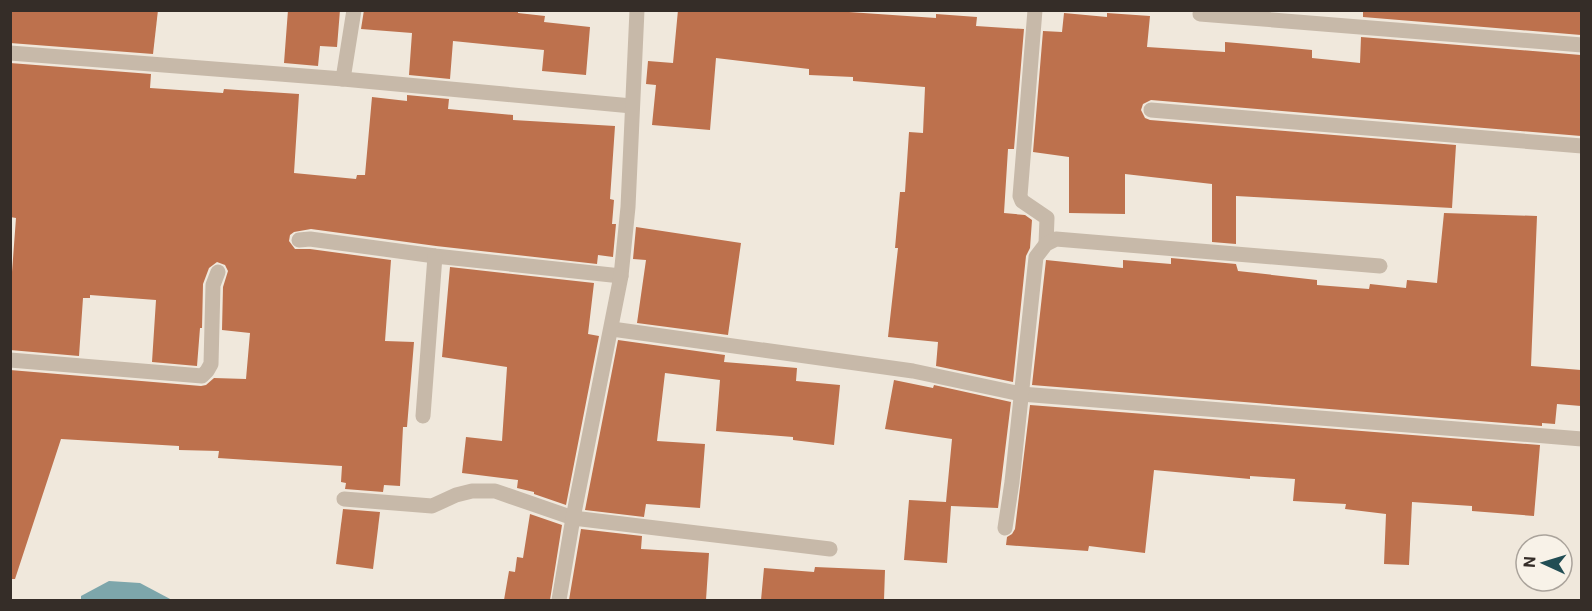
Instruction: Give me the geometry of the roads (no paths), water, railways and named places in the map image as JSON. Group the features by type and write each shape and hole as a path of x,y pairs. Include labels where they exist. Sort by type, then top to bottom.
{"street":[{"path":"343,79 354,10"},
{"path":"559,600 621,276 628,207 637,10"},
{"path":"1035,10 1020,196 1022,201 1047,218 1046,244"},
{"path":"1200,14 1581,45"},
{"path":"10,53 343,79 632,106"},
{"path":"1151,110 1581,146"},
{"path":"299,240 310,238 435,256 621,276"},
{"path":"1005,528 1036,257 1046,244 1056,239 1380,266"},
{"path":"423,416 435,256"},
{"path":"10,360 202,375 211,364 213,285 218,272"},
{"path":"612,329 913,372 1021,394 1581,439"},
{"path":"344,499 432,506 464,493 495,491 573,518 830,549"}],"water":[{"path":"109,581 140,583 172,600 81,600 81,596"}]}
